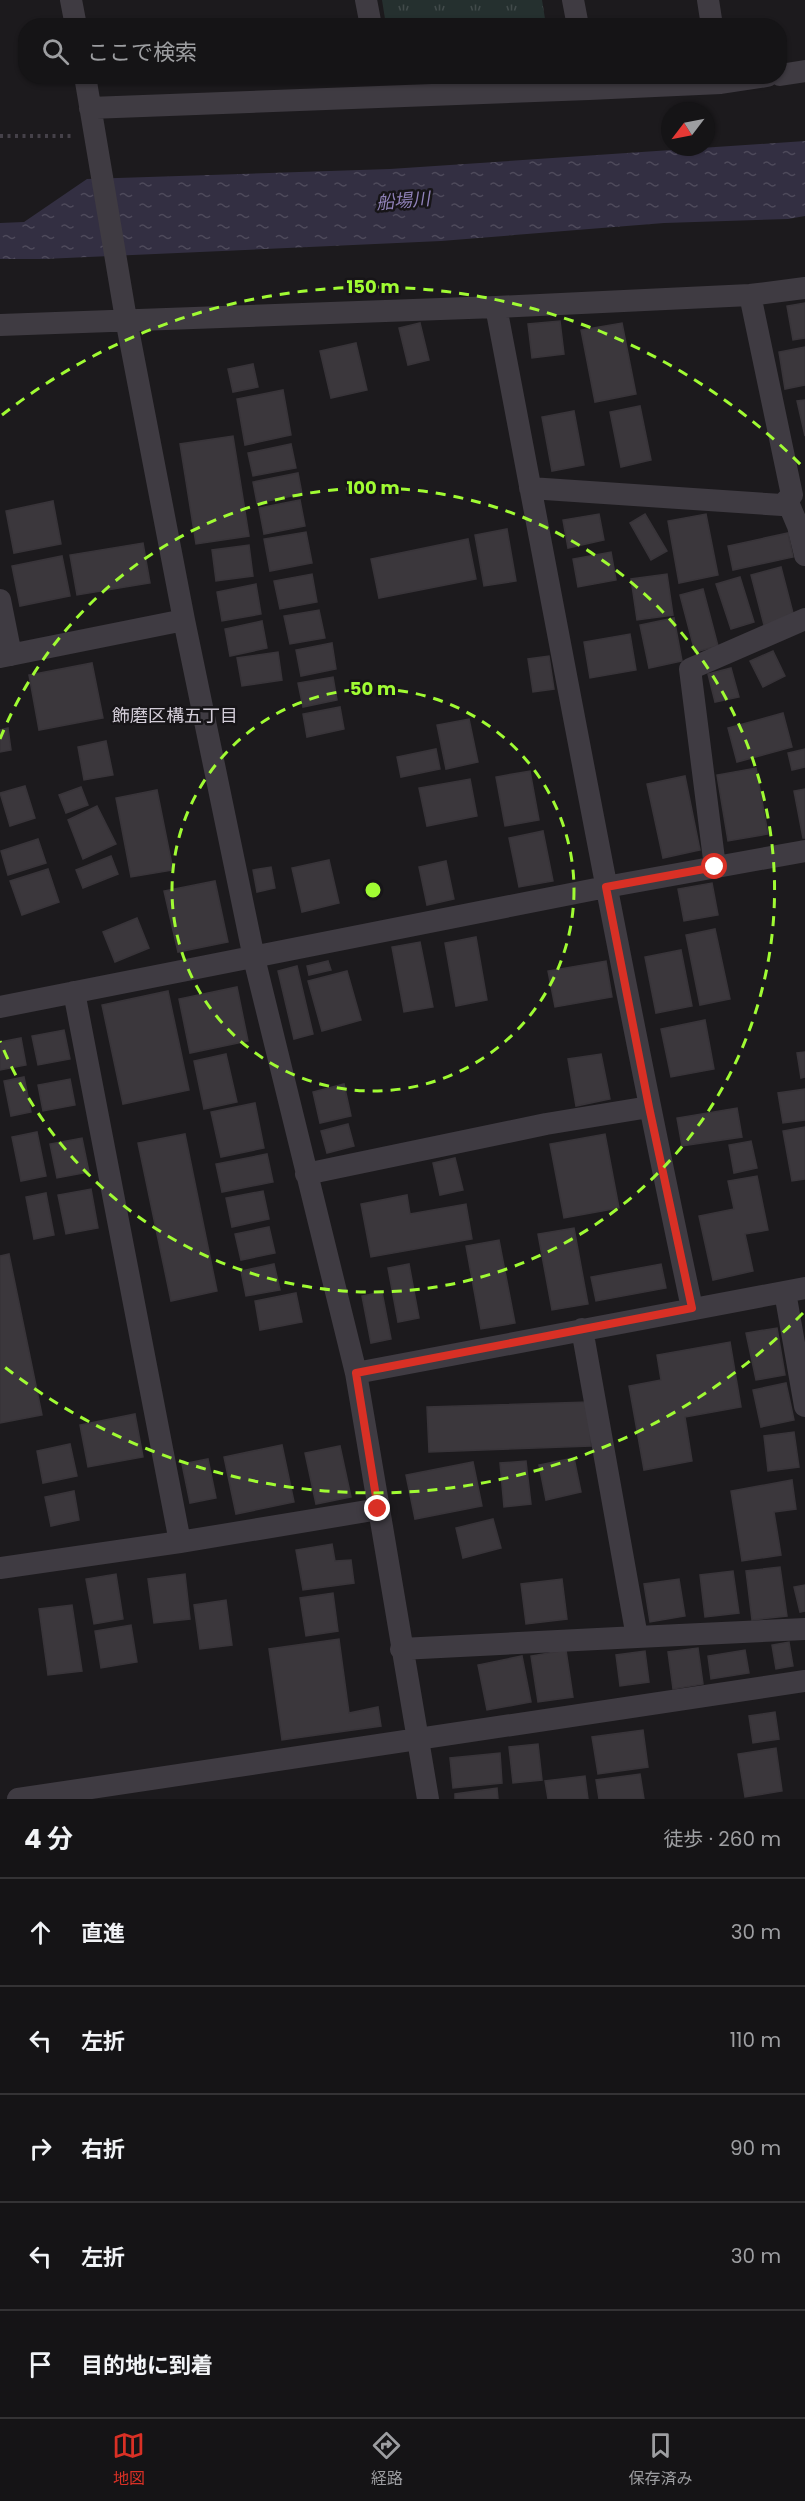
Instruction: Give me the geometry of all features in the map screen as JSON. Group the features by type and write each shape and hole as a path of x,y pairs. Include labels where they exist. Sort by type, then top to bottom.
{"street":[{"path":"71,0 74,18"},
{"path":"366,0 369,18"},
{"path":"573,0 576,18"},
{"path":"708,0 711,18"},
{"path":"787,74 805,71"},
{"path":"86,84 93,136 126,319 184,620 254,958 356,1373 416,1740 428,1799"},
{"path":"90,108 381,87 536,84"},
{"path":"0,325 496,307 750,295 805,288"},
{"path":"530,488 782,505 792,495 750,295"},
{"path":"496,307 649,1107 692,1308"},
{"path":"787,500 798,526 805,555"},
{"path":"0,600 5,656 184,620"},
{"path":"715,867 690,669 805,620"},
{"path":"0,1007 606,887 805,851"},
{"path":"74,992 180,1542"},
{"path":"306,1174 546,1124 649,1107"},
{"path":"356,1373 795,1290 805,1406"},
{"path":"582,1329 637,1637"},
{"path":"0,1568 180,1542 378,1509"},
{"path":"401,1649 805,1629"},
{"path":"18,1799 805,1681"}],"path":[{"path":"0,135 93,136"}],"green space":[{"path":"382,0 542,0 545,18 385,18"}],"water":[{"name":"船場川","path":"805,141 805,216 788,219 664,223 441,241 0,259 0,223 24,222 87,179 390,169 661,151 661,156 715,156 715,147"}],"building":[{"path":"805,303 805,338 793,340 787,306"},
{"path":"560,321 564,354 532,358 528,324"},
{"path":"420,323 429,360 408,365 399,328"},
{"path":"622,323 636,394 595,402 581,330"},
{"path":"356,343 367,390 331,398 320,351"},
{"path":"805,347 805,385 785,389 779,352"},
{"path":"253,364 258,387 233,392 228,369"},
{"path":"283,390 291,435 245,445 237,399"},
{"path":"805,400 805,436 797,401"},
{"path":"640,406 651,460 621,467 610,412"},
{"path":"574,411 584,465 552,471 542,417"},
{"path":"233,436 249,536 196,544 180,444"},
{"path":"291,444 296,468 253,476 248,453"},
{"path":"298,473 302,494 257,503 253,482"},
{"path":"300,500 305,526 264,534 259,508"},
{"path":"53,501 61,544 14,553 6,511"},
{"path":"599,514 604,540 568,548 563,520"},
{"path":"645,514 667,551 651,560 630,523"},
{"path":"706,514 718,575 679,583 668,521"},
{"path":"507,529 516,581 484,586 475,535"},
{"path":"306,532 312,563 270,571 264,539"},
{"path":"788,533 793,557 733,570 728,546"},
{"path":"468,539 476,579 379,598 371,559"},
{"path":"143,543 150,583 77,595 70,555"},
{"path":"249,545 253,576 216,581 212,550"},
{"path":"611,552 616,580 578,587 573,559"},
{"path":"62,556 70,596 20,606 12,566"},
{"path":"781,567 794,617 764,625 751,575"},
{"path":"312,574 317,602 280,609 274,581"},
{"path":"667,574 673,615 637,620 631,579"},
{"path":"740,577 754,622 731,629 716,584"},
{"path":"256,584 261,614 222,621 217,592"},
{"path":"703,589 718,646 695,652 680,595"},
{"path":"319,610 325,638 290,644 284,616"},
{"path":"674,618 682,661 649,668 640,625"},
{"path":"262,621 267,648 230,656 225,629"},
{"path":"630,634 636,670 590,678 584,642"},
{"path":"332,643 336,669 301,676 296,650"},
{"path":"773,651 785,676 763,687 750,661"},
{"path":"278,652 282,680 242,686 237,658"},
{"path":"549,656 554,689 533,692 528,659"},
{"path":"92,663 103,718 39,730 29,675"},
{"path":"731,668 739,697 715,702 708,674"},
{"path":"333,677 337,700 303,707 298,683"},
{"path":"340,707 344,729 307,737 303,714"},
{"path":"783,713 792,747 737,762 728,728"},
{"path":"469,719 478,762 446,769 437,725"},
{"path":"8,728 11,750 0,752 0,730"},
{"path":"106,741 113,775 84,780 78,747"},
{"path":"436,749 440,769 401,777 397,757"},
{"path":"805,749 805,767 792,770 788,753"},
{"path":"756,768 768,834 728,841 717,775"},
{"path":"530,771 539,820 505,826 496,777"},
{"path":"685,776 700,850 663,858 647,784"},
{"path":"470,779 477,816 427,826 419,788"},
{"path":"25,786 35,818 10,826 0,793"},
{"path":"81,787 88,805 66,813 59,795"},
{"path":"805,789 805,838 803,838 794,791"},
{"path":"157,790 173,870 131,877 116,798"},
{"path":"97,806 116,844 83,859 68,820"},
{"path":"543,831 553,881 519,887 509,838"},
{"path":"38,839 46,863 8,875 1,851"},
{"path":"111,856 118,874 83,888 76,870"},
{"path":"329,860 339,903 302,912 292,868"},
{"path":"446,861 454,899 427,905 419,867"},
{"path":"271,867 275,888 257,892 253,870"},
{"path":"48,869 59,902 22,915 10,881"},
{"path":"215,881 228,942 178,952 164,891"},
{"path":"712,883 718,915 684,921 678,889"},
{"path":"137,918 149,948 115,962 103,932"},
{"path":"715,929 730,999 700,1005 686,935"},
{"path":"476,937 487,1000 456,1006 445,943"},
{"path":"420,942 433,1007 404,1012 392,947"},
{"path":"681,950 692,1006 656,1013 645,957"},
{"path":"328,961 331,970 309,975 307,966"},
{"path":"606,961 612,997 555,1007 548,971"},
{"path":"297,966 313,1034 294,1039 278,971"},
{"path":"347,971 361,1020 322,1031 308,981"},
{"path":"237,987 248,1041 190,1053 179,999"},
{"path":"168,991 189,1090 123,1104 102,1005"},
{"path":"705,1020 714,1069 671,1077 661,1029"},
{"path":"64,1030 70,1059 38,1065 32,1036"},
{"path":"21,1038 26,1065 0,1070 0,1042"},
{"path":"805,1052 805,1077 801,1078 797,1053"},
{"path":"226,1054 237,1102 204,1109 194,1061"},
{"path":"601,1054 610,1099 576,1106 568,1059"},
{"path":"24,1077 31,1112 11,1116 4,1081"},
{"path":"70,1079 75,1105 43,1111 38,1085"},
{"path":"344,1084 351,1116 320,1123 313,1092"},
{"path":"805,1089 805,1120 783,1123 778,1093"},
{"path":"255,1103 264,1148 221,1157 211,1112"},
{"path":"737,1108 742,1137 682,1146 677,1118"},
{"path":"348,1124 354,1146 327,1153 321,1131"},
{"path":"805,1127 805,1179 792,1181 783,1131"},
{"path":"37,1132 46,1176 21,1181 12,1137"},
{"path":"185,1134 217,1291 171,1301 138,1143"},
{"path":"605,1134 619,1208 564,1218 550,1144"},
{"path":"82,1138 89,1172 57,1178 50,1144"},
{"path":"751,1141 757,1168 734,1173 729,1145"},
{"path":"267,1154 273,1182 222,1192 216,1164"},
{"path":"455,1158 463,1190 440,1195 433,1163"},
{"path":"757,1176 768,1230 745,1234 753,1271 713,1280 699,1216 734,1209 728,1181"},
{"path":"91,1189 98,1228 66,1234 58,1195"},
{"path":"263,1191 269,1219 232,1227 226,1198"},
{"path":"46,1193 54,1235 34,1239 26,1197"},
{"path":"407,1195 410,1214 466,1204 472,1239 371,1257 361,1204"},
{"path":"269,1227 275,1253 241,1260 235,1234"},
{"path":"574,1228 588,1304 552,1310 538,1234"},
{"path":"499,1240 515,1323 481,1329 466,1246"},
{"path":"9,1254 42,1415 0,1423 0,1256"},
{"path":"274,1264 280,1290 246,1296 241,1271"},
{"path":"409,1264 419,1318 398,1322 388,1268"},
{"path":"661,1264 666,1288 596,1301 591,1277"},
{"path":"382,1292 391,1339 371,1343 362,1296"},
{"path":"296,1293 302,1322 260,1330 255,1301"},
{"path":"777,1328 785,1375 756,1380 746,1333"},
{"path":"730,1342 741,1407 685,1417 692,1461 644,1470 629,1386 661,1380 657,1355"},
{"path":"786,1383 794,1420 761,1427 753,1390"},
{"path":"589,1402 591,1446 429,1452 427,1407"},
{"path":"135,1414 143,1457 88,1467 80,1425"},
{"path":"794,1432 799,1467 768,1471 764,1436"},
{"path":"70,1444 77,1476 43,1483 37,1451"},
{"path":"282,1445 294,1502 236,1514 224,1457"},
{"path":"340,1446 351,1497 316,1504 305,1453"},
{"path":"574,1458 581,1492 546,1500 539,1465"},
{"path":"208,1459 216,1498 190,1503 182,1464"},
{"path":"526,1461 531,1504 504,1507 500,1463"},
{"path":"473,1462 482,1506 415,1519 406,1475"},
{"path":"792,1480 796,1509 774,1512 781,1555 742,1561 731,1491"},
{"path":"74,1491 79,1520 51,1526 45,1497"},
{"path":"493,1519 501,1548 463,1558 456,1528"},
{"path":"332,1544 335,1561 351,1560 354,1583 303,1590 296,1550"},
{"path":"780,1567 787,1616 752,1620 746,1571"},
{"path":"733,1571 739,1613 705,1617 700,1575"},
{"path":"116,1574 123,1619 94,1624 86,1579"},
{"path":"185,1574 190,1619 154,1623 148,1579"},
{"path":"562,1579 567,1619 526,1624 521,1584"},
{"path":"679,1579 685,1616 650,1622 644,1584"},
{"path":"805,1585 805,1611 800,1612 794,1587"},
{"path":"333,1593 338,1631 306,1636 300,1598"},
{"path":"226,1600 232,1645 200,1649 194,1605"},
{"path":"72,1605 82,1671 48,1675 39,1609"},
{"path":"131,1625 137,1662 101,1668 95,1631"},
{"path":"339,1639 349,1713 378,1707 381,1726 282,1740 269,1649"},
{"path":"789,1642 793,1666 776,1669 772,1645"},
{"path":"698,1648 703,1684 673,1689 668,1652"},
{"path":"566,1650 573,1697 538,1702 531,1656"},
{"path":"745,1650 749,1673 711,1679 708,1656"},
{"path":"645,1651 649,1682 620,1686 616,1655"},
{"path":"522,1656 531,1702 487,1710 478,1665"},
{"path":"775,1712 779,1739 753,1743 749,1716"},
{"path":"643,1730 648,1767 598,1774 592,1737"},
{"path":"538,1744 542,1780 513,1783 509,1747"},
{"path":"776,1748 782,1791 745,1797 738,1754"},
{"path":"500,1753 502,1783 453,1788 450,1758"},
{"path":"640,1774 644,1799 599,1799 596,1780"},
{"path":"585,1776 588,1799 548,1799 545,1781"},
{"path":"497,1788 498,1799 455,1799 455,1794"}],"district":[{"name":"飾磨区構五丁目","path":"175,716"}],"route":[{"path":"378,1509 356,1373 692,1308 649,1107 606,887 715,867"}]}
